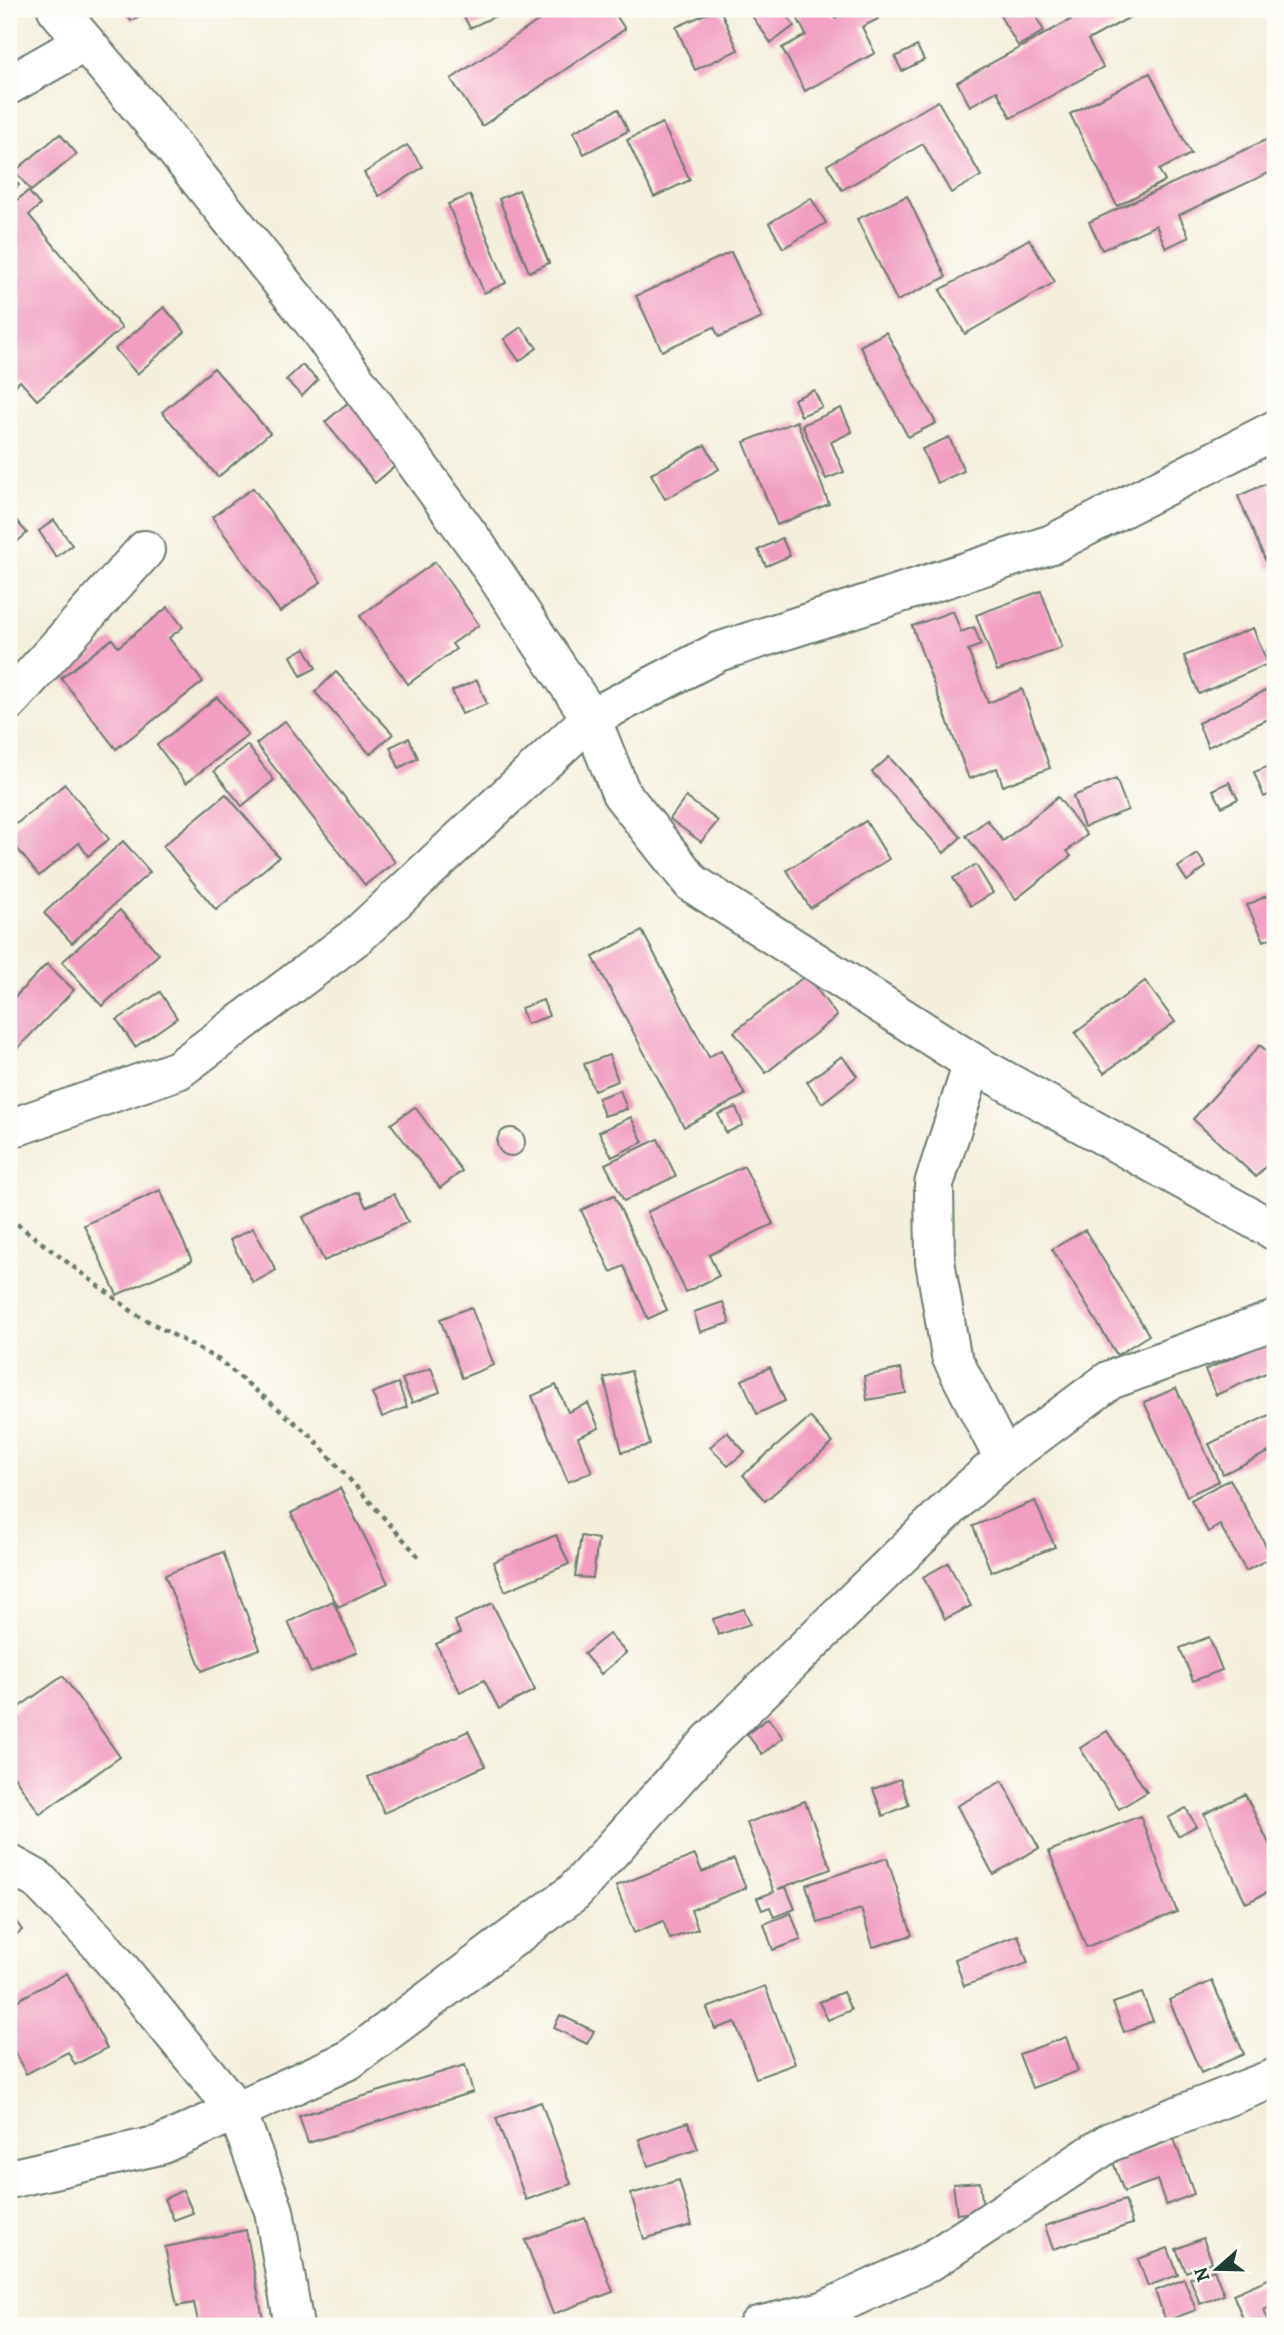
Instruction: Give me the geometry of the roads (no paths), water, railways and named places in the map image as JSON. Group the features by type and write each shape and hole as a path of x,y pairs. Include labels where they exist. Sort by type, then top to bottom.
{"street":[{"path":"57,9 162,133 312,320 478,548 591,718 621,793 692,883 973,1063 1275,1231"},
{"path":"9,85 85,42"},
{"path":"9,1129 178,1070 358,936 591,718 718,652 1052,544 1275,430"},
{"path":"9,701 145,550"},
{"path":"973,1063 934,1184 935,1261 951,1356 1004,1459"},
{"path":"9,2179 160,2145 349,2060 574,1892 710,1741 965,1493 1004,1459 1110,1380 1275,1320"},
{"path":"9,1864 38,1880 99,1943 237,2111 274,2211 294,2326"},
{"path":"758,2326 823,2311 929,2262 1110,2142 1275,2078"}]}
